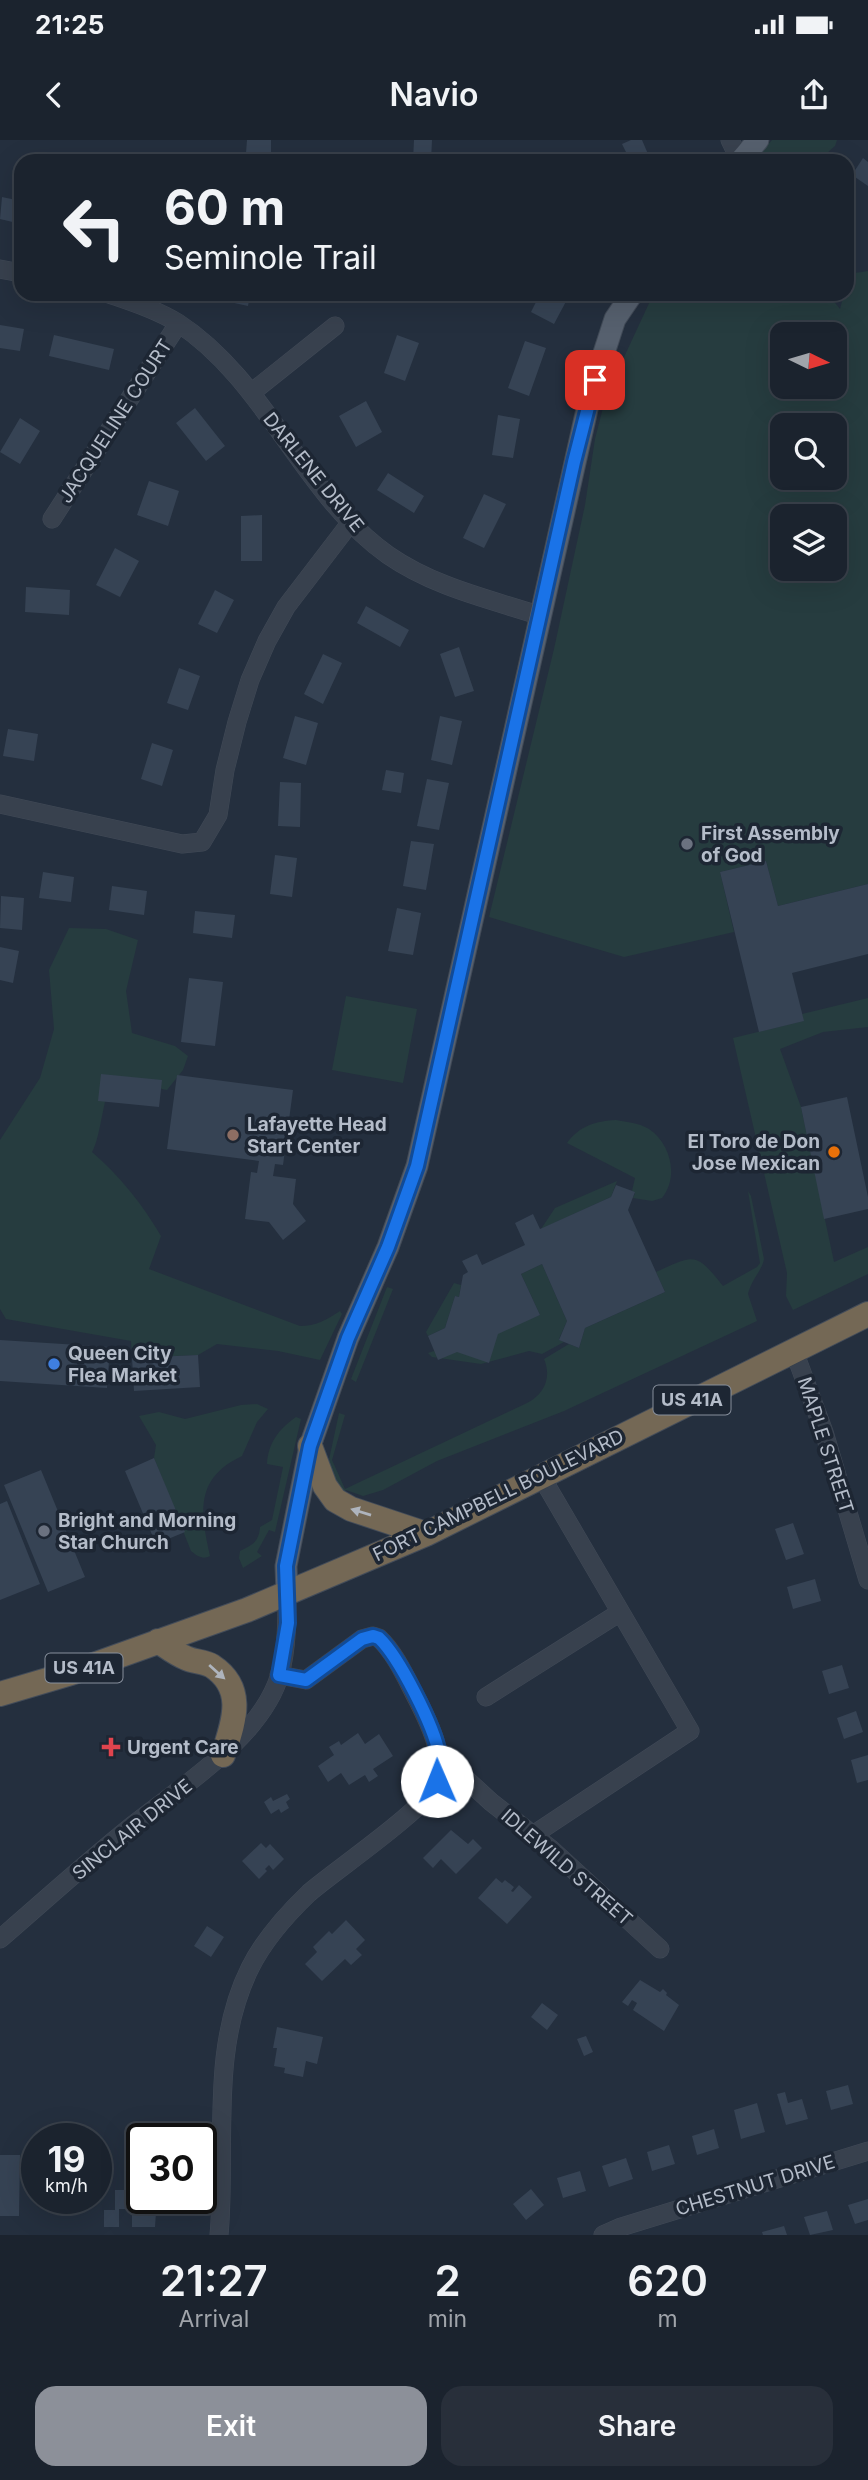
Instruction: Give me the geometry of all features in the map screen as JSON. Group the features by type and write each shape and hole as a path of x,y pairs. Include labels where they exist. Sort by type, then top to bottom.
{"highway":[{"name":"FORT CAMPBELL BOULEVARD","path":"0,1694 71,1673 288,1594 426,1534 868,1314"},
{"path":"310,1446 325,1486 335,1500 351,1509 426,1534"},
{"path":"158,1642 187,1659 212,1666 226,1679 236,1714 223,1755"}],"main road":[{"path":"746,154 758,140"},
{"path":"288,1594 286,1566 310,1446 348,1338 388,1247 417,1166 590,397 615,319 627,301"}],"street":[{"name":"DARLENE DRIVE","path":"128,301 178,324 211,350 251,393 351,522 387,555 433,581 541,616"},
{"name":"JACQUELINE COURT","path":"52,519 178,324"},
{"path":"251,393 335,326"},
{"path":"0,804 182,845 202,842 218,815 225,770 237,722 267,640 286,607 351,522"},
{"name":"MAPLE STREET","path":"794,1350 824,1432 868,1580"},
{"path":"533,1835 690,1731 541,1476"},
{"name":"SINCLAIR DRIVE","path":"0,1940 135,1824 223,1755 259,1714 279,1675 288,1623 288,1594"},
{"path":"486,1696 619,1613"},
{"path":"219,2235 225,2058 236,2001 250,1969 267,1941 308,1894 428,1796 437,1781 439,1766 439,1754 421,1707 394,1658 379,1638 373,1636 362,1639 306,1680 279,1675"},
{"name":"IDLEWILD STREET","path":"439,1766 453,1768 533,1835 660,1950"},
{"name":"CHESTNUT DRIVE","path":"603,2235 621,2227 868,2151"}],"green space":[{"path":"772,140 837,140 835,146 826,154 759,154"},
{"path":"868,271 868,884 778,906 766,861 720,872 734,932 624,957 489,917 554,649 585,505 595,439 606,396 650,301 834,301 840,309 842,301 854,301 854,275"},
{"path":"69,928 106,929 138,940 126,991 132,1033 175,1046 188,1056 183,1070 167,1090 137,1084 108,1090 92,1152 130,1191 161,1236 149,1269 300,1326 321,1322 340,1311 342,1314 320,1360 278,1351 217,1344 198,1355 132,1358 131,1341 6,1319 0,1309 0,1140 40,1078 54,1029 49,970"},
{"path":"346,996 417,1009 403,1083 332,1070"},
{"path":"868,998 868,1027 823,1032 780,1049 801,1107 834,1262 868,1247 868,1274 793,1310 786,1296 787,1273 733,1038 803,1021 802,1014"},
{"path":"616,1120 645,1127 663,1143 671,1171 667,1190 662,1198 652,1201 633,1198 635,1178 567,1143 577,1132 588,1126"},
{"path":"617,1181 611,1197 541,1229 555,1208"},
{"path":"748,1191 764,1259 748,1294 757,1321 564,1411 437,1461 383,1490 363,1496 346,1490 343,1496 327,1469 339,1413 345,1415 332,1460 345,1489 527,1403 538,1395 545,1385 547,1373 544,1359 569,1344 579,1348 585,1328 665,1292 656,1272 679,1262 694,1260 707,1267 723,1286 757,1267 760,1263"},
{"path":"542,1264 567,1321 559,1339 564,1342 542,1354 529,1351 481,1364 432,1357 428,1353 434,1351 439,1355 540,1315 521,1274"},
{"path":"454,1283 461,1285 459,1297 455,1296 445,1328 428,1336 426,1332"},
{"path":"387,1287 393,1289 356,1382 351,1379"},
{"path":"257,1404 268,1409 257,1422 242,1456 216,1475 209,1486 203,1511 210,1556 200,1557 191,1551 154,1458 156,1445 139,1416 159,1412 185,1419 241,1405"},
{"path":"296,1417 301,1419 275,1532 269,1530 257,1552 262,1556 243,1568 239,1558 240,1551 254,1542 260,1527 272,1520 283,1467 267,1464 272,1443 284,1426"}],"building":[{"path":"247,140 271,140 271,154 246,153"},
{"path":"414,140 432,140 431,154 413,154"},
{"path":"631,140 642,140 648,154 627,154 622,144"},
{"path":"863,158 868,162 868,186 854,176"},
{"path":"2,197 14,200 14,222 0,219"},
{"path":"225,301 249,301 248,306"},
{"path":"536,301 566,301 554,324 531,312"},
{"path":"0,325 24,329 20,351 0,348"},
{"path":"54,335 114,349 109,370 49,356"},
{"path":"397,335 419,343 405,381 384,373"},
{"path":"525,341 546,348 529,396 508,388"},
{"path":"366,401 382,432 356,447 339,416"},
{"path":"195,408 225,446 206,461 176,423"},
{"path":"498,415 520,419 513,458 492,455"},
{"path":"20,418 40,431 20,464 0,452"},
{"path":"388,473 424,496 414,513 377,490"},
{"path":"149,481 179,491 168,526 137,515"},
{"path":"484,494 506,504 484,548 463,538"},
{"path":"262,515 262,561 241,561 241,516"},
{"path":"115,548 139,561 120,597 96,585"},
{"path":"26,587 70,590 69,615 25,612"},
{"path":"215,590 234,600 217,633 198,624"},
{"path":"366,606 409,630 400,647 357,623"},
{"path":"459,647 474,691 455,697 440,654"},
{"path":"323,654 342,663 323,704 304,694"},
{"path":"179,668 200,676 188,710 167,703"},
{"path":"295,716 318,723 306,765 283,758"},
{"path":"440,716 462,721 452,765 431,760"},
{"path":"8,729 38,734 34,761 3,756"},
{"path":"152,743 173,750 162,786 141,779"},
{"path":"386,770 404,773 401,793 382,790"},
{"path":"427,779 449,783 439,830 417,826"},
{"path":"280,782 301,783 300,827 278,826"},
{"path":"411,841 434,844 426,890 403,886"},
{"path":"275,855 297,858 292,897 270,894"},
{"path":"766,861 778,906 868,884 868,954 792,973 804,1021 759,1032 720,872"},
{"path":"43,872 74,877 71,902 39,898"},
{"path":"112,886 147,891 144,915 109,910"},
{"path":"1,896 24,898 22,930 0,928"},
{"path":"397,908 421,913 413,955 388,951"},
{"path":"195,911 235,915 232,938 193,933"},
{"path":"0,947 19,951 13,983 0,980"},
{"path":"189,978 223,982 215,1046 181,1042"},
{"path":"101,1074 162,1080 159,1107 98,1101"},
{"name":"Lafayette Head Start Center","path":"177,1075 293,1090 283,1165 275,1164 273,1176 296,1179 293,1204 306,1221 283,1240 269,1222 245,1219 251,1172 257,1173 259,1161 167,1149"},
{"name":"El Toro de Don Jose Mexican","path":"847,1097 868,1197 868,1209 824,1219 801,1107"},
{"path":"616,1185 635,1192 628,1210 665,1292 585,1328 579,1348 559,1340 567,1321 542,1264 521,1274 540,1315 498,1334 489,1363 457,1352 438,1360 428,1336 445,1328 455,1296 459,1297 463,1275 468,1272 462,1261 477,1254 482,1265 525,1245 515,1223 533,1214 540,1229 611,1197"},
{"name":"Queen City Flea Market","path":"0,1340 110,1347 107,1388 0,1381"},
{"path":"198,1355 200,1387 134,1391 132,1358"},
{"path":"154,1458 185,1532 156,1544 125,1471"},
{"name":"Bright and Morning Star Church","path":"41,1470 85,1577 48,1592 4,1485"},
{"path":"7,1501 40,1584 0,1600 0,1504"},
{"path":"793,1523 804,1554 786,1560 775,1529"},
{"path":"815,1579 821,1601 793,1609 787,1587"},
{"path":"842,1665 849,1688 829,1694 822,1671"},
{"path":"856,1711 863,1732 844,1739 837,1718"},
{"path":"358,1733 365,1744 379,1734 393,1756 373,1769 378,1776 369,1782 365,1775 349,1785 341,1773 328,1782 318,1766 334,1755 329,1747 339,1741 341,1745"},
{"path":"868,1755 868,1780 857,1783 851,1760"},
{"path":"287,1794 290,1799 286,1802 289,1808 281,1813 279,1809 271,1814 264,1802 271,1797 273,1801"},
{"path":"451,1830 468,1844 473,1839 482,1848 456,1874 441,1859 433,1868 423,1858"},
{"path":"261,1843 266,1848 270,1844 284,1859 273,1870 269,1865 259,1879 242,1861"},
{"path":"496,1878 502,1883 505,1880 514,1887 511,1891 513,1892 519,1885 532,1897 507,1924 478,1898"},
{"path":"346,1920 365,1940 356,1949 362,1955 351,1965 345,1959 322,1981 305,1964 317,1952 313,1947 329,1931 332,1934"},
{"path":"207,1926 224,1937 211,1957 194,1946"},
{"path":"640,1980 660,1992 663,1989 666,1995 679,2005 664,2031 633,2010 637,2003 632,2000 628,2006 622,2002"},
{"path":"542,2003 558,2015 547,2030 531,2017"},
{"path":"277,2027 323,2037 317,2064 306,2061 303,2077 284,2073 285,2068 274,2066 277,2048 273,2048"},
{"path":"586,2036 593,2052 584,2056 577,2039"},
{"path":"848,2085 853,2104 831,2110 826,2091"},
{"path":"785,2092 788,2103 802,2099 808,2119 786,2125 777,2094"},
{"path":"757,2103 765,2132 741,2139 734,2110"},
{"path":"714,2129 719,2148 697,2155 692,2136"},
{"path":"669,2145 675,2164 652,2171 647,2152"},
{"path":"0,2155 20,2155 19,2216 0,2216"},
{"path":"626,2158 633,2179 609,2187 602,2166"},
{"path":"580,2171 586,2191 563,2198 557,2178"},
{"path":"531,2189 544,2205 526,2220 513,2204"},
{"path":"115,2190 126,2190 126,2209 119,2209 119,2227 104,2227 104,2214 112,2214 112,2210 115,2210"},
{"path":"868,2199 868,2220 855,2224 848,2205"},
{"path":"827,2211 833,2230 810,2235 804,2217"},
{"path":"132,2214 156,2214 155,2227 132,2227"},
{"path":"784,2226 787,2235 763,2235 762,2232"}],"place":[{"name":"First Assembly of God","path":"687,844"},
{"name":"Lafayette Head Start Center","path":"233,1135"},
{"name":"El Toro de Don Jose Mexican","path":"834,1152"},
{"name":"Queen City Flea Market","path":"54,1364"},
{"name":"Bright and Morning Star Church","path":"44,1531"},
{"name":"Urgent Care","path":"111,1747"}],"route":[{"path":"437,1781 439,1754 429,1726 394,1658 379,1638 373,1636 362,1639 306,1680 279,1675 288,1623 286,1566 299,1496 317,1423 348,1338 388,1247 417,1166 574,462 595,380"}]}
